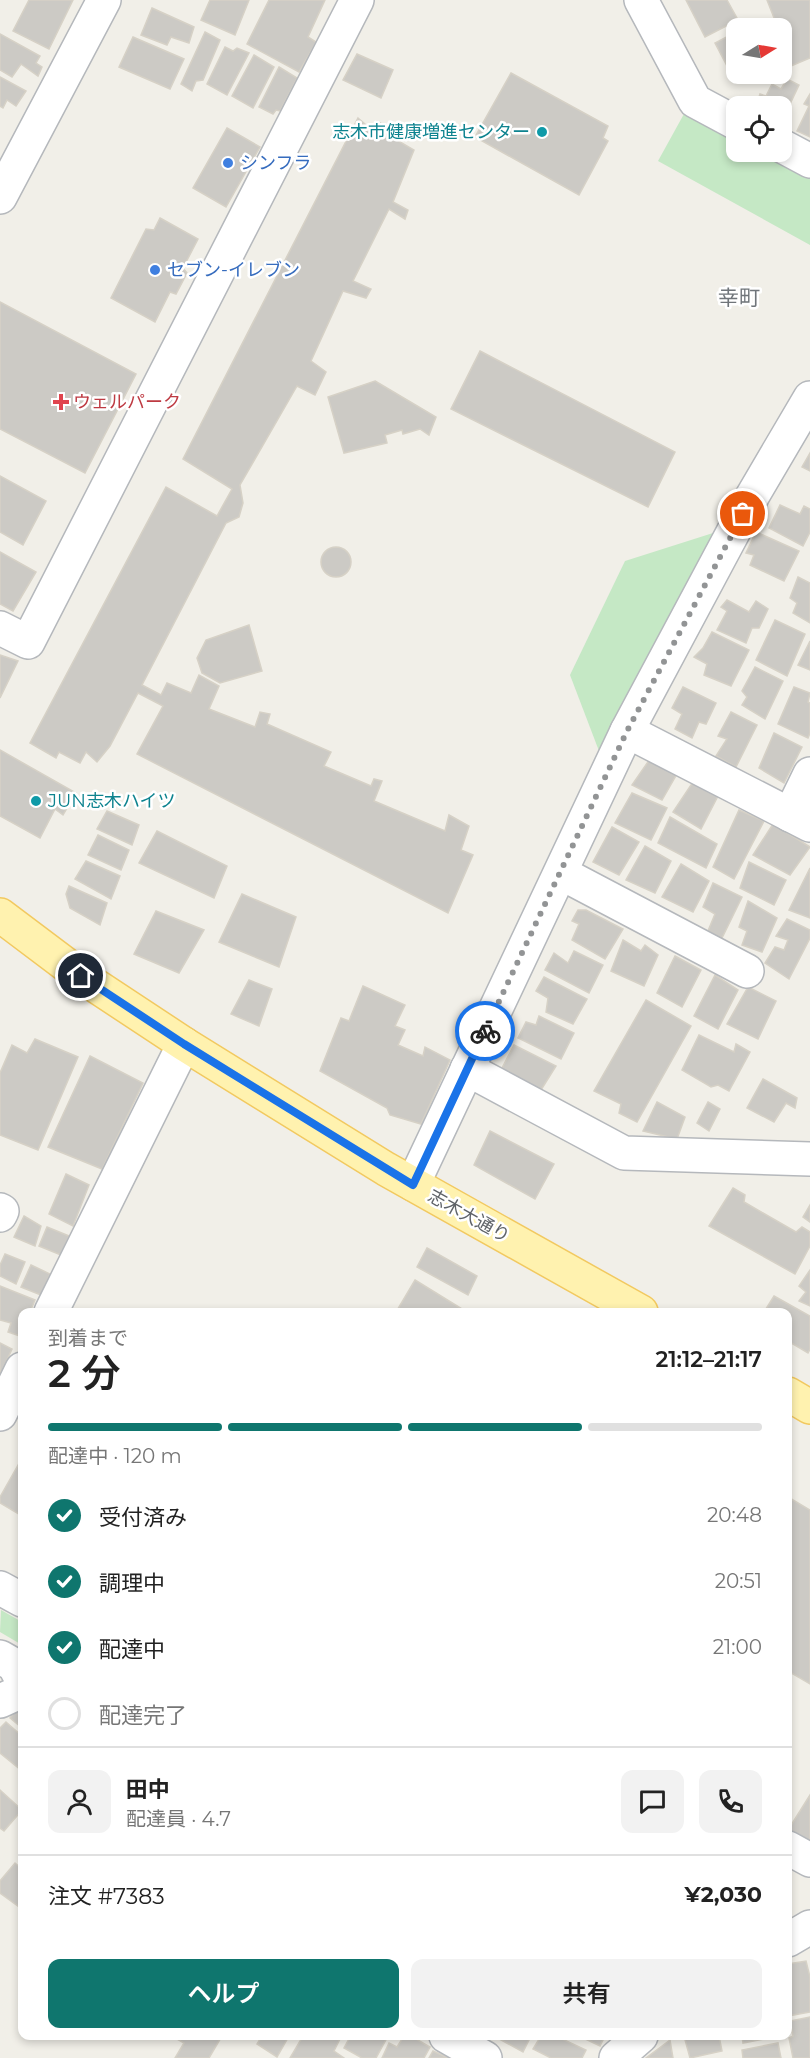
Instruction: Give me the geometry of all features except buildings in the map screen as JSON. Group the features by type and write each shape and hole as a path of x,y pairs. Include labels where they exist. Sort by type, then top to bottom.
{"main road":[{"name":"志木大通り","path":"5,924 184,1044 413,1185 634,1308"},
{"path":"792,1396 810,1407"}],"street":[{"path":"0,196 104,0"},
{"path":"0,628 28,642 357,0"},
{"path":"641,0 694,101 726,118"},
{"path":"792,151 810,160"},
{"path":"413,1185 627,731 753,495 810,398"},
{"path":"627,731 800,820 810,774"},
{"path":"561,873 747,971"},
{"path":"53,1308 184,1044"},
{"path":"467,1069 624,1153 810,1159"},
{"path":"0,1210 2,1211 0,1215"},
{"path":"0,1414 18,1377"},
{"path":"0,1588 18,1598"},
{"path":"0,1657 14,1665 18,1672"},
{"path":"0,1701 18,1692"},
{"path":"792,1850 810,1860"},
{"path":"792,1938 810,1928"},
{"path":"453,2040 485,2058"},
{"path":"615,2058 636,2040"}],"green space":[{"path":"690,103 726,123 726,162 792,162 792,159 810,169 810,245 658,161"},
{"path":"713,533 599,751 570,675 625,561"},
{"path":"1,1610 18,1620 18,1643 0,1632"}],"way so far":[{"path":"485,1031 627,731 743,514"}],"place":[{"name":"志木市健康増進センター","path":"542,132"},
{"name":"シンフラ","path":"228,163"},
{"name":"セブン-イレブン","path":"155,270"},
{"name":"ウェルパーク","path":"61,402"},
{"name":"JUN志木ハイツ","path":"36,801"}],"district":[{"name":"幸町","path":"739,298"}],"route":[{"path":"81,976 184,1044 413,1185 485,1031"}]}
